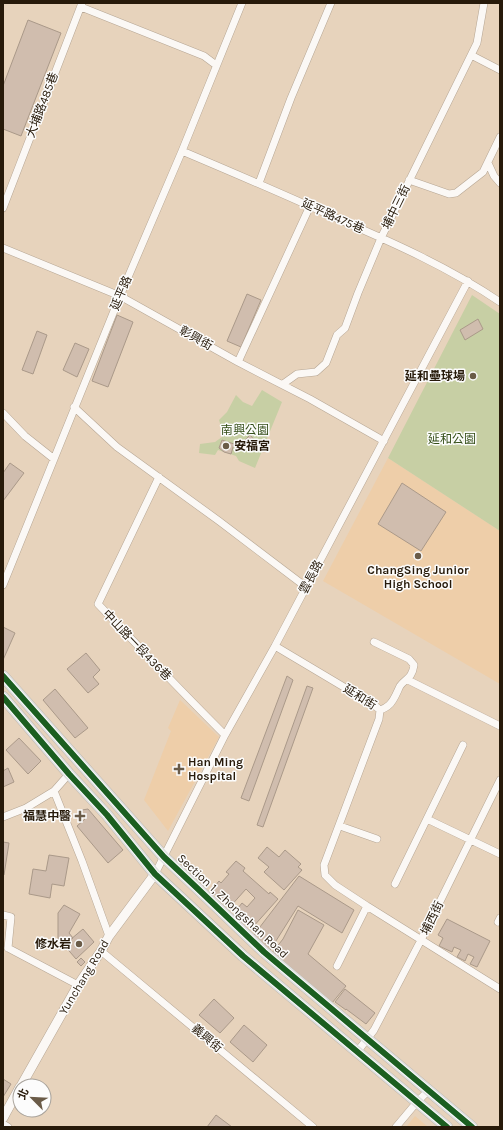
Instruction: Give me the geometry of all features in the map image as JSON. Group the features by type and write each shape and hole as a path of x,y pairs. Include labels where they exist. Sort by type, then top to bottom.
{"main road":[{"name":"Section 1, Zhongshan Road","path":"3,676 164,857 264,952 472,1127"},
{"path":"3,697 69,774 107,815 154,874 243,956 447,1127"}],"street":[{"name":"延平路","path":"3,585 74,407 182,151 242,3"},
{"path":"259,182 291,98 331,3"},
{"name":"埔中三街","path":"283,384 297,374 316,372 326,363 337,335 345,328 381,238 477,43 484,3"},
{"path":"82,5 204,56 216,65"},
{"name":"大埔路485巷","path":"3,208 82,5"},
{"path":"471,56 500,70"},
{"path":"410,180 449,194 456,193 484,172 500,136"},
{"name":"延平路475巷","path":"182,151 259,182 381,238 468,281 500,302"},
{"path":"488,163 494,176 500,182"},
{"path":"238,362 310,206"},
{"name":"彰興街","path":"3,248 120,296 238,362 283,384 384,441"},
{"name":"雲長路","path":"154,874 226,735 275,646 468,281"},
{"path":"74,407 117,447 306,587"},
{"path":"3,413 25,436 54,459"},
{"name":"中山路一段436巷","path":"159,477 98,604 169,676 190,700 226,735"},
{"path":"374,642 409,659 414,665 408,680 401,684 389,705 380,710"},
{"name":"延和街","path":"275,646 380,710 379,719 340,826 324,865 324,875 335,885 367,906 500,989"},
{"path":"408,680 500,726"},
{"path":"395,884 463,745"},
{"path":"3,817 26,808 54,791 69,774"},
{"name":"埔西街","path":"357,1052 374,1030 421,940 500,780"},
{"path":"54,791 82,861 109,936"},
{"path":"427,818 500,854"},
{"path":"340,826 377,839"},
{"name":"Yunchang Road","path":"25,1078 78,985 101,951 109,936 154,874"},
{"path":"337,966 367,906"},
{"path":"3,915 10,917 6,950 78,985"},
{"name":"義興街","path":"101,951 313,1127"},
{"path":"396,1127 428,1091"},
{"name":"Yunchang Road","path":"3,1118 12,1102"},
{"path":"3,1124 8,1127"}],"shaded area":[{"name":"ChangSing Junior High School","path":"388,458 500,531 500,684 323,581"},
{"name":"Han Ming Hospital","path":"180,700 219,737 168,831 144,800 171,731 168,728"},
{"path":"415,1116 428,1127 406,1127"}],"green space":[{"name":"延和公園","path":"472,295 500,314 500,531 388,458"},
{"name":"南興公園","path":"262,390 282,402 255,468 239,461 236,456 218,450 215,455 199,453 200,444 215,442 222,437 222,430 219,420 227,412 236,395 243,402 252,406"}],"building":[{"path":"28,20 61,33 21,136 3,129 3,86"},
{"path":"247,294 261,300 241,347 227,341"},
{"path":"117,315 133,322 108,387 92,381"},
{"path":"478,319 483,329 465,340 460,330"},
{"path":"37,331 47,335 33,374 22,370"},
{"path":"75,343 89,349 77,377 63,370"},
{"path":"250,435 257,443 251,449 244,441"},
{"name":"安福宮","path":"222,440 234,444 231,454 224,452 219,448"},
{"path":"10,463 24,473 3,501 3,473"},
{"path":"402,483 446,512 421,551 378,524"},
{"path":"3,627 15,633 3,660"},
{"path":"86,653 100,670 93,677 99,684 88,693 67,669"},
{"path":"287,676 293,680 249,801 241,798"},
{"path":"307,686 313,688 263,827 257,825"},
{"path":"55,689 88,728 75,738 43,700"},
{"path":"19,738 41,761 28,774 6,750"},
{"path":"8,768 14,782 3,787 3,771"},
{"path":"88,809 123,850 108,863 77,826 85,819 81,816 82,810"},
{"path":"3,842 9,843 4,875 3,875"},
{"path":"267,847 279,857 285,850 301,864 298,867 302,870 284,890 264,872 269,867 258,858"},
{"path":"49,855 69,858 64,886 52,884 50,898 29,894 33,869 46,871"},
{"path":"236,861 245,868 243,871 269,894 270,892 278,899 252,928 234,913 242,903 247,907 255,898 246,889 229,908 211,891 219,881 221,883 229,874 226,872"},
{"path":"299,876 354,910 342,933 298,906 269,952 253,936"},
{"path":"64,905 80,914 69,933 73,938 64,945 58,939 58,913"},
{"path":"298,910 324,925 308,954 346,986 332,1003 271,954 283,939"},
{"path":"447,919 490,941 477,967 470,964 474,957 468,954 465,961 457,957 461,950 454,947 452,952 439,946 443,938 438,935"},
{"name":"修水岩","path":"83,929 94,942 76,959 64,945"},
{"path":"81,958 85,962 81,966 77,962"},
{"path":"345,989 375,1013 366,1024 335,1002"},
{"path":"214,999 234,1018 220,1033 199,1015"},
{"path":"244,1025 267,1045 253,1062 230,1042"},
{"path":"3,1079 11,1084 3,1097"},
{"path":"216,1115 232,1127 207,1127"}],"cycle path":[{"path":"3,676 164,857 264,952 472,1127"},
{"path":"3,697 69,774 107,815 155,874 243,956 447,1127"}],"place":[{"name":"延和壘球場","path":"473,376"},
{"name":"安福宮","path":"226,446"},
{"name":"ChangSing Junior High School","path":"418,556"},
{"name":"Han Ming Hospital","path":"179,769"},
{"name":"福慧中醫","path":"80,816"},
{"name":"修水岩","path":"79,944"}]}
